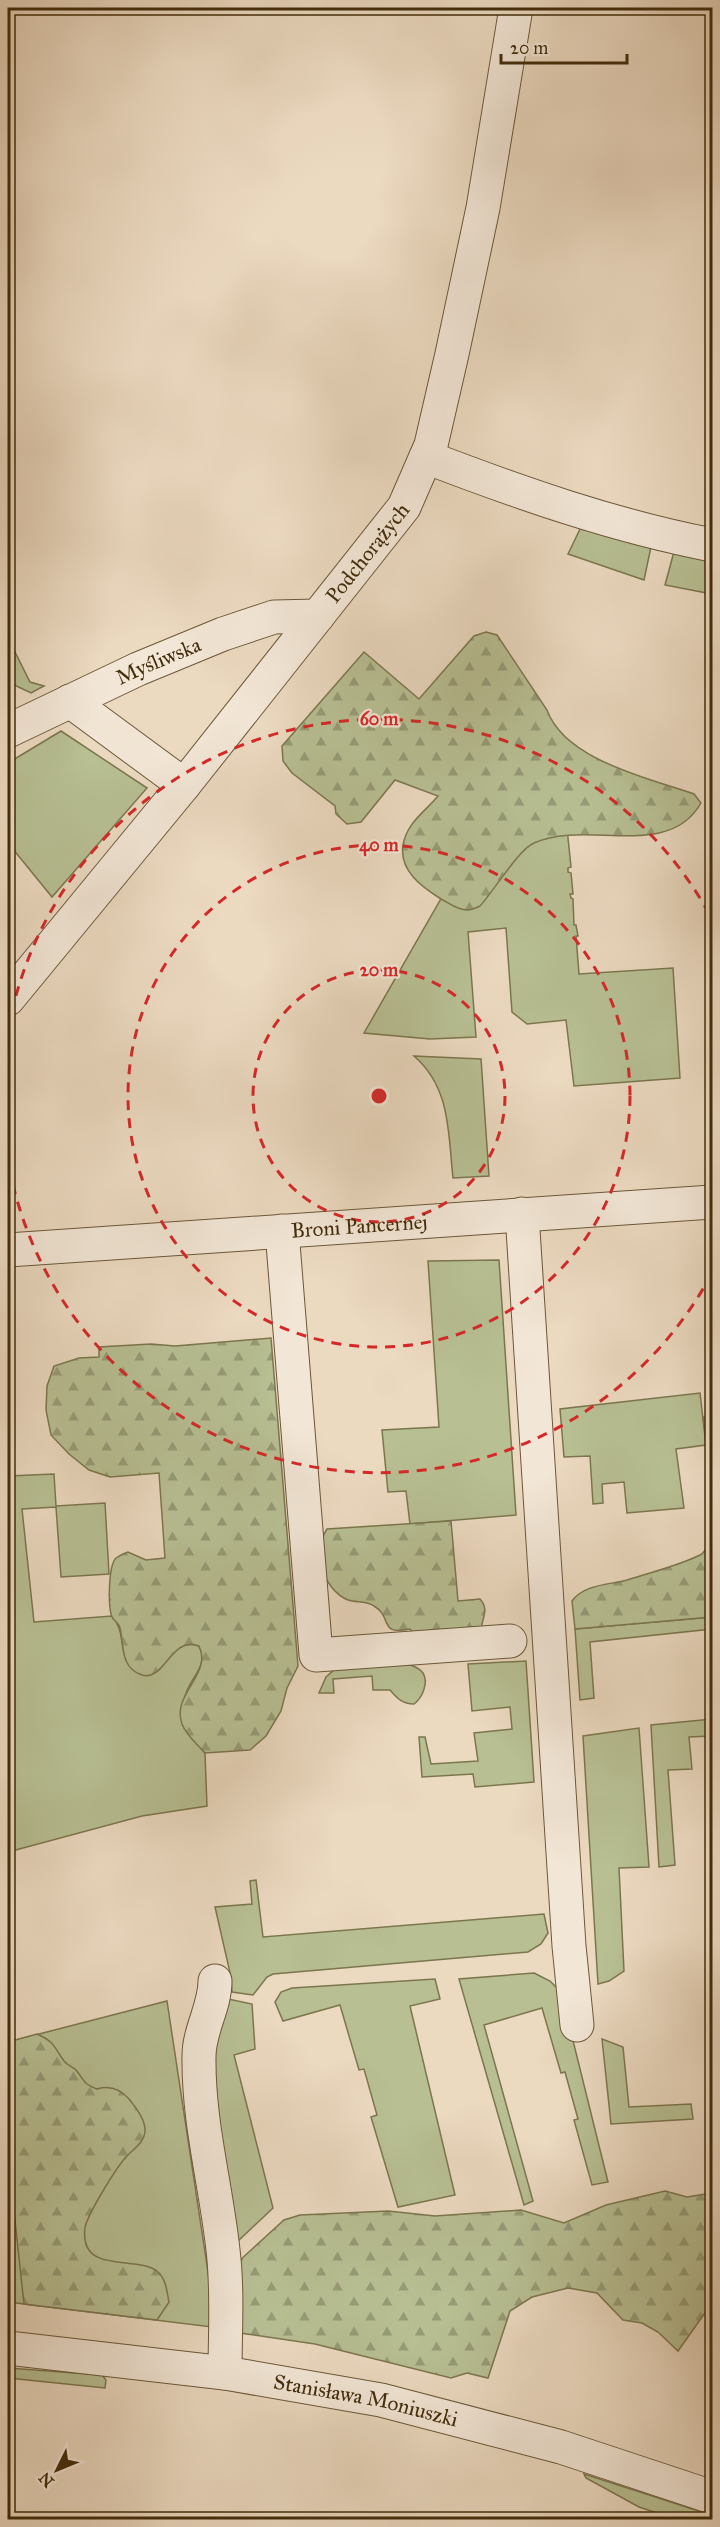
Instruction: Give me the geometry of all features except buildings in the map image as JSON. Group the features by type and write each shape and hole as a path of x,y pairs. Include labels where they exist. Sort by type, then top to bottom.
{"street":[{"name":"Podchorążych","path":"8,999 184,785 404,507 434,434 483,208 516,8"},
{"path":"426,457 514,490 599,518 712,545"},
{"name":"Myśliwska","path":"8,731 182,650 223,634 274,617 318,616"},
{"path":"70,701 184,785"},
{"name":"Broni Pancernej","path":"8,1250 712,1202"},
{"path":"522,1214 569,1946 577,2025"},
{"path":"282,1231 316,1655 510,1641"},
{"path":"215,1981 215,1992 203,2027 199,2054 206,2144 224,2262 225,2373"},
{"name":"Stanisława Moniuszki","path":"8,2348 225,2373 381,2400 705,2486"}],"green space":[{"path":"583,523 652,542 644,580 568,554"},
{"path":"675,548 712,556 712,594 665,585"},
{"path":"486,632 497,635 557,727 571,742 610,765 694,794 701,803 686,820 668,830 647,835 555,837 534,843 521,853 480,906 467,910 453,906 426,889 413,877 405,863 403,845 408,830 438,796 395,780 361,822 347,824 336,814 335,806 292,773 283,761 282,746 364,652 419,699 474,636"},
{"path":"8,638 30,682 44,686 31,693 8,682"},
{"path":"61,731 147,788 52,897 8,843 8,763"},
{"path":"493,808 565,809 571,867 568,868 568,872 571,873 573,894 570,894 573,899 574,925 576,925 578,936 576,936 579,974 673,968 680,1078 574,1086 566,1020 527,1024 512,1012 506,928 468,932 476,1037 430,1039 364,1033"},
{"path":"414,1056 481,1059 489,1176 453,1178 446,1112 435,1082"},
{"path":"499,1260 516,1515 410,1524 406,1491 388,1492 382,1430 439,1427 428,1261"},
{"path":"271,1338 298,1666 287,1688 281,1711 266,1736 250,1750 205,1753 186,1732 180,1713 186,1694 201,1666 202,1656 199,1646 189,1644 182,1647 157,1672 142,1675 135,1672 126,1662 119,1626 111,1612 110,1578 116,1558 128,1552 146,1560 165,1558 159,1473 110,1477 89,1470 51,1435 46,1410 47,1386 54,1366 79,1358 99,1357 99,1347 151,1344 175,1346"},
{"path":"700,1393 706,1445 676,1449 684,1508 627,1513 624,1482 602,1484 603,1503 593,1504 590,1456 564,1457 560,1409"},
{"path":"712,1415 712,1494 703,1417"},
{"path":"54,1474 56,1506 105,1503 109,1574 61,1577 56,1507 22,1509 34,1622 112,1616 120,1631 127,1661 140,1674 159,1670 181,1647 199,1646 202,1653 201,1665 185,1697 183,1726 205,1753 207,1806 142,1816 12,1851 8,1850 8,1476"},
{"path":"712,1507 712,1617 575,1629 572,1601 583,1591 627,1580 702,1554 706,1549 707,1513"},
{"path":"451,1521 458,1601 480,1599 485,1609 481,1629 415,1635 410,1629 394,1630 387,1624 380,1610 368,1603 348,1600 339,1595 326,1579 322,1569 320,1548 327,1529"},
{"path":"712,1617 712,1629 590,1642 594,1698 580,1700 575,1629"},
{"path":"526,1661 534,1782 475,1787 473,1774 422,1777 419,1737 425,1737 431,1764 478,1761 474,1733 512,1729 510,1707 472,1711 468,1664"},
{"path":"406,1663 419,1669 425,1677 424,1690 414,1704 403,1702 390,1690 373,1690 372,1676 333,1679 334,1693 319,1693 326,1677 334,1670"},
{"path":"712,1719 712,1736 689,1737 692,1769 668,1770 675,1865 659,1867 651,1725"},
{"path":"639,1728 649,1867 619,1868 624,1971 609,1981 598,1984 583,1736"},
{"path":"256,1880 263,1937 544,1914 548,1933 541,1944 528,1952 273,1974 267,1977 253,1995 232,1992 231,1977 215,1907 252,1904 250,1881"},
{"path":"534,1973 550,1981 561,1992 608,2182 592,2185 574,2120 578,2119 565,2072 561,2073 542,2008 484,2025 533,2201 524,2205 459,1979"},
{"path":"435,1979 440,1999 410,2006 455,2195 398,2207 371,2117 377,2115 364,2069 359,2070 340,2005 283,2021 275,2002 281,1992 292,1988"},
{"path":"228,1999 252,2004 255,2049 234,2055 273,2208 236,2243 214,2102 212,2057"},
{"path":"167,2001 213,2305 212,2327 8,2302 8,2202 12,2202 8,2159 8,2042"},
{"path":"37,2034 51,2042 65,2062 76,2070 89,2085 97,2089 115,2089 122,2093 129,2099 142,2119 145,2128 143,2139 121,2163 96,2203 85,2228 86,2243 91,2253 100,2258 149,2267 161,2275 169,2302 157,2320 24,2304 13,2202 8,2202 8,2042"},
{"path":"602,2039 623,2047 629,2107 691,2104 693,2119 611,2124"},
{"path":"665,2191 687,2197 712,2193 712,2303 678,2351 658,2332 642,2323 623,2320 597,2293 568,2288 532,2297 510,2311 488,2378 467,2373 451,2378 315,2344 240,2333 239,2261 284,2220 300,2215 388,2211 435,2216 521,2210 564,2223 606,2205"},
{"path":"8,2368 102,2375 106,2380 105,2388 8,2378"},
{"path":"584,2474 702,2512 706,2519 675,2519 639,2507 586,2478"}]}
